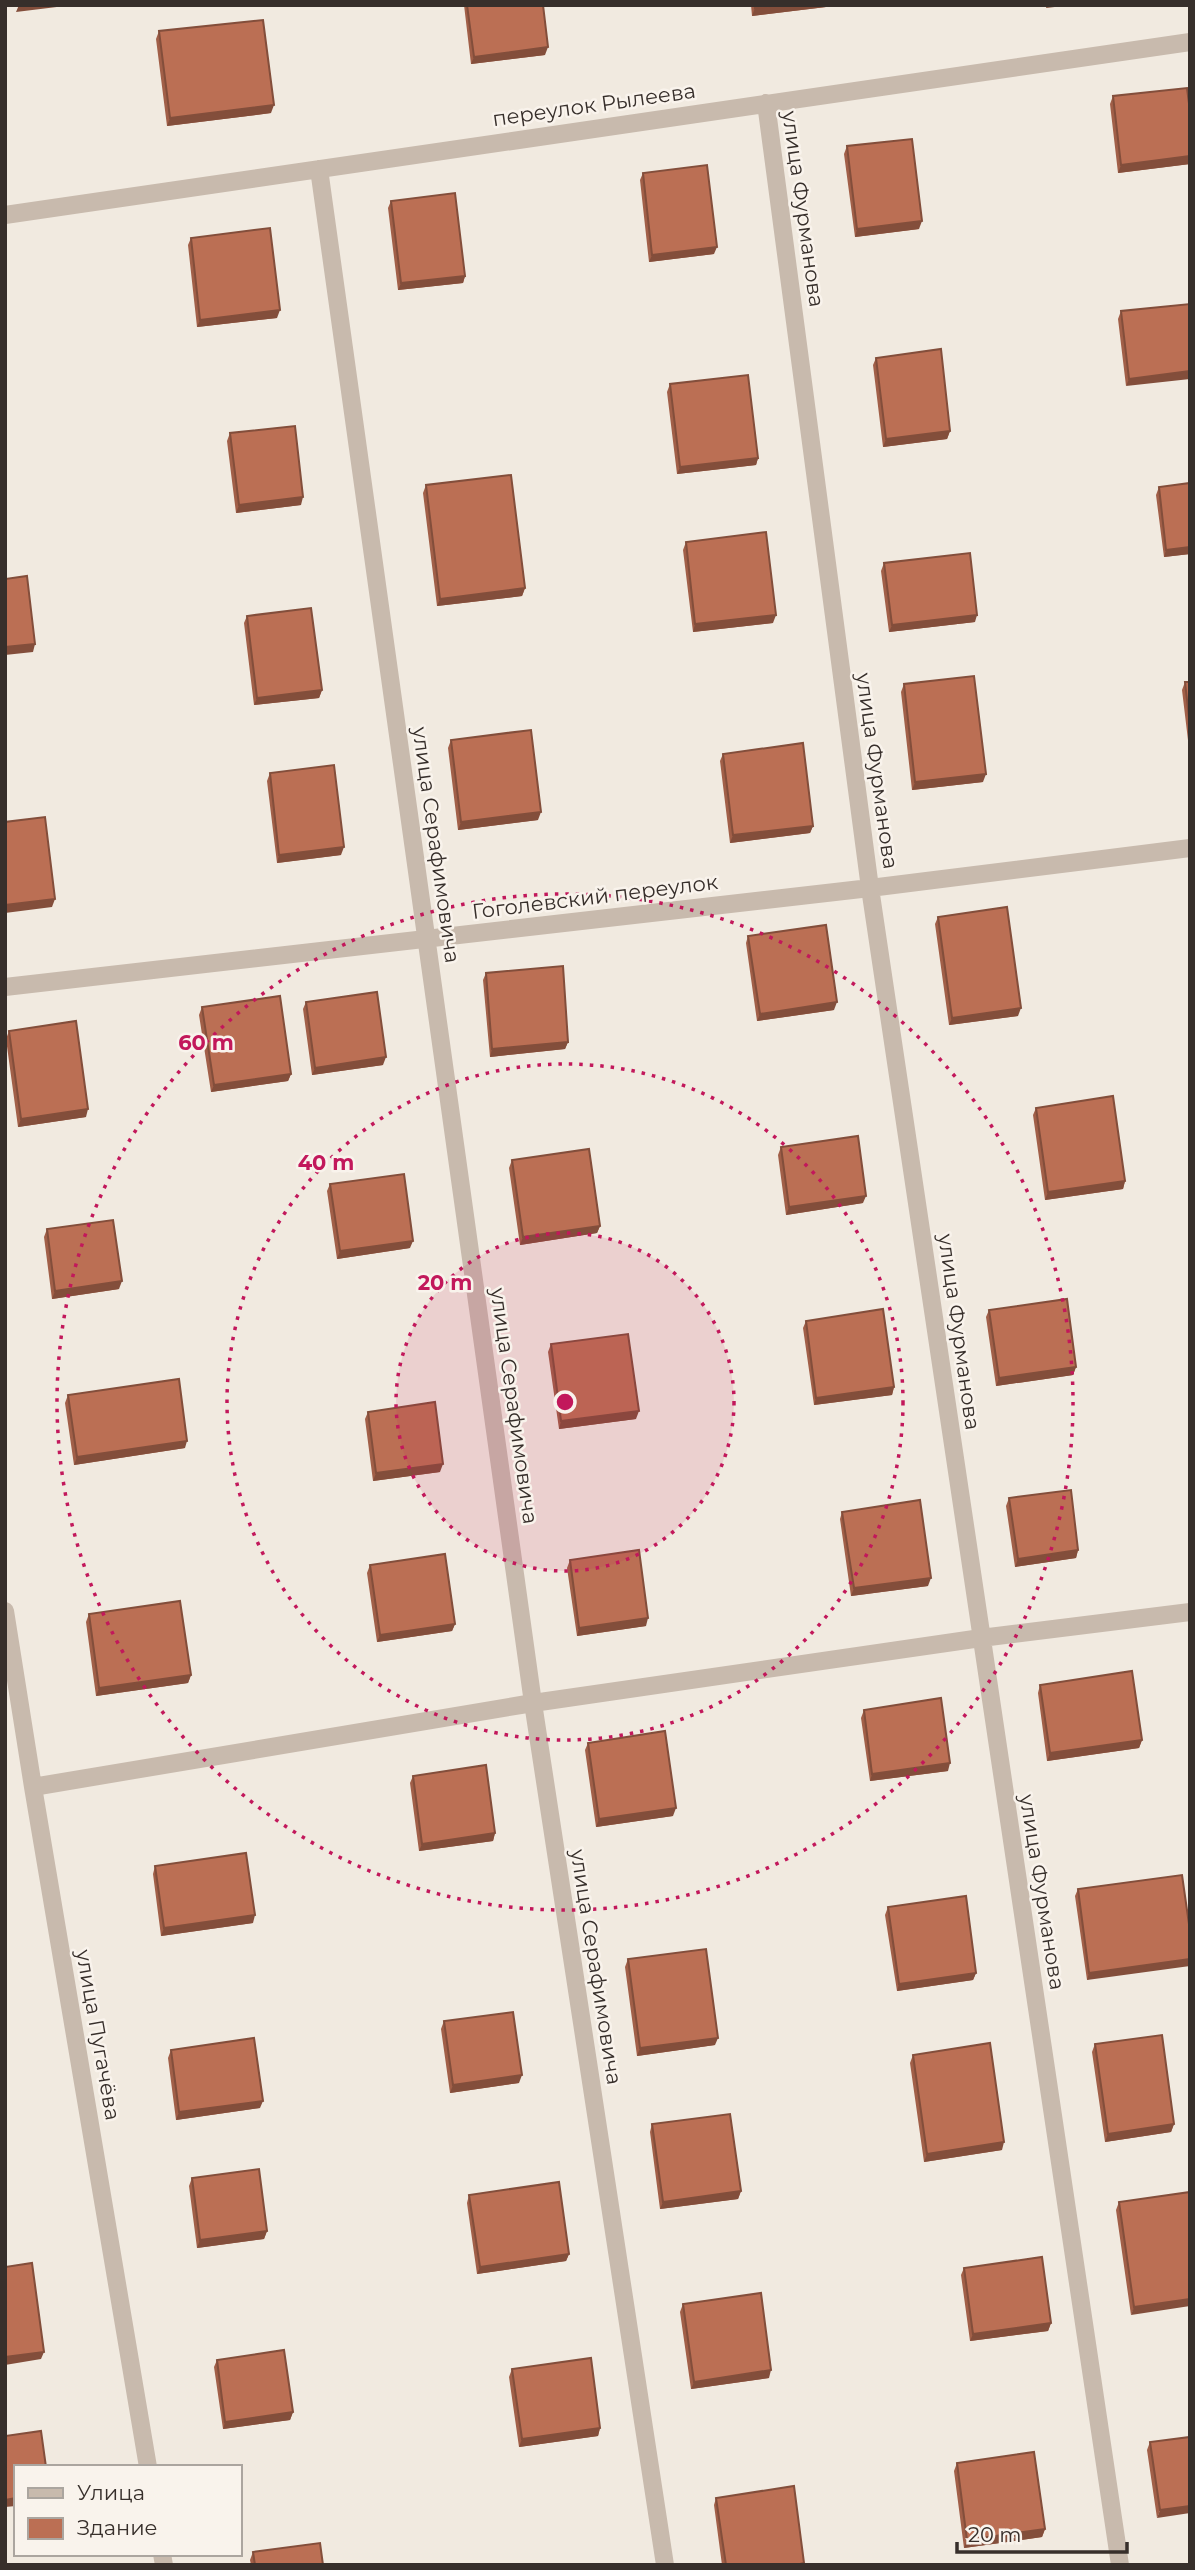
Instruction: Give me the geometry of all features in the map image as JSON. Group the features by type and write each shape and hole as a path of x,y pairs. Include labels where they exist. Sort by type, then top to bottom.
{"street":[{"name":"переулок Рылеева","path":"5,215 1190,41"},
{"name":"улица Фурманова","path":"766,103 870,888 1120,2565"},
{"name":"улица Серафимовича","path":"319,169 533,1703 665,2565"},
{"name":"Гоголевский переулок","path":"5,987 870,888 1190,848"},
{"name":"улица Пугачёва","path":"5,1611 148,2465"},
{"path":"33,1787 533,1703 981,1637 1190,1612"}],"building":[{"path":"467,5 543,5 548,47 474,57"},
{"path":"755,5 780,5 755,8"},
{"path":"263,20 274,105 170,118 159,31"},
{"path":"1187,88 1190,156 1121,165 1113,96"},
{"path":"912,139 922,221 857,229 847,146"},
{"path":"707,165 717,247 652,255 643,173"},
{"path":"455,193 465,276 401,283 391,201"},
{"path":"270,228 280,310 200,320 191,238"},
{"path":"1190,304 1190,371 1129,379 1121,311"},
{"path":"941,349 950,431 886,439 876,358"},
{"path":"748,375 758,458 680,467 670,384"},
{"path":"295,426 303,497 239,505 230,433"},
{"path":"511,475 525,588 440,599 426,485"},
{"path":"1190,483 1190,547 1166,550 1159,487"},
{"path":"766,532 776,615 695,624 686,542"},
{"path":"970,553 977,615 892,625 884,563"},
{"path":"27,576 35,644 5,647 5,579"},
{"path":"311,608 322,690 257,698 247,616"},
{"path":"974,676 986,774 915,782 904,684"},
{"path":"1185,682 1190,682 1190,726"},
{"path":"531,730 541,812 461,822 451,740"},
{"path":"803,743 813,826 733,835 723,754"},
{"path":"334,765 344,847 279,855 270,773"},
{"path":"45,817 55,899 5,905 5,822"},
{"path":"1007,907 1021,1008 952,1018 938,917"},
{"path":"826,925 837,1002 760,1014 748,936"},
{"path":"563,966 568,1042 492,1049 486,973"},
{"path":"377,992 386,1057 315,1068 306,1002"},
{"path":"280,996 291,1074 214,1085 202,1007"},
{"path":"76,1021 88,1109 21,1119 9,1031"},
{"path":"1113,1096 1125,1181 1048,1192 1036,1108"},
{"path":"858,1136 866,1196 789,1207 781,1147"},
{"path":"589,1149 600,1226 523,1237 512,1160"},
{"path":"404,1174 413,1241 340,1251 330,1184"},
{"path":"113,1220 122,1281 55,1291 47,1229"},
{"path":"1067,1299 1076,1367 999,1378 989,1310"},
{"path":"883,1309 894,1387 816,1398 806,1321"},
{"path":"628,1334 639,1411 561,1421 551,1344"},
{"path":"179,1379 187,1441 77,1457 68,1395"},
{"path":"435,1402 443,1464 376,1473 368,1412"},
{"path":"1071,1490 1078,1550 1018,1559 1009,1498"},
{"path":"920,1500 931,1578 854,1588 842,1512"},
{"path":"639,1550 648,1618 579,1628 570,1560"},
{"path":"445,1554 455,1624 380,1635 370,1565"},
{"path":"180,1601 191,1675 99,1688 89,1614"},
{"path":"1132,1671 1142,1740 1050,1753 1040,1685"},
{"path":"941,1698 950,1763 872,1774 864,1710"},
{"path":"665,1731 676,1808 599,1819 588,1743"},
{"path":"486,1765 495,1833 422,1844 413,1776"},
{"path":"246,1853 255,1915 164,1928 155,1866"},
{"path":"1182,1875 1190,1931 1190,1959 1089,1973 1078,1889"},
{"path":"966,1896 976,1973 899,1984 888,1907"},
{"path":"706,1949 718,2038 640,2048 628,1959"},
{"path":"513,2012 522,2075 453,2085 444,2021"},
{"path":"1162,2035 1174,2124 1108,2134 1095,2044"},
{"path":"254,2038 263,2101 179,2112 171,2050"},
{"path":"990,2043 1004,2142 927,2154 913,2055"},
{"path":"730,2114 741,2191 663,2202 652,2124"},
{"path":"259,2169 267,2231 200,2240 192,2178"},
{"path":"559,2182 569,2254 480,2267 469,2195"},
{"path":"1190,2192 1190,2299 1134,2307 1119,2202"},
{"path":"1042,2257 1051,2323 973,2334 964,2268"},
{"path":"32,2263 44,2352 5,2357 5,2267"},
{"path":"761,2293 771,2370 694,2382 683,2304"},
{"path":"284,2350 293,2412 225,2422 217,2360"},
{"path":"591,2358 600,2428 522,2439 512,2369"},
{"path":"41,2431 46,2465 14,2465 14,2498 5,2500 5,2436"},
{"path":"1190,2437 1190,2506 1160,2510 1150,2442"},
{"path":"1034,2452 1045,2529 967,2540 957,2463"},
{"path":"794,2486 804,2563 726,2565 716,2498"},
{"path":"320,2543 323,2565 255,2565 253,2552"}]}
